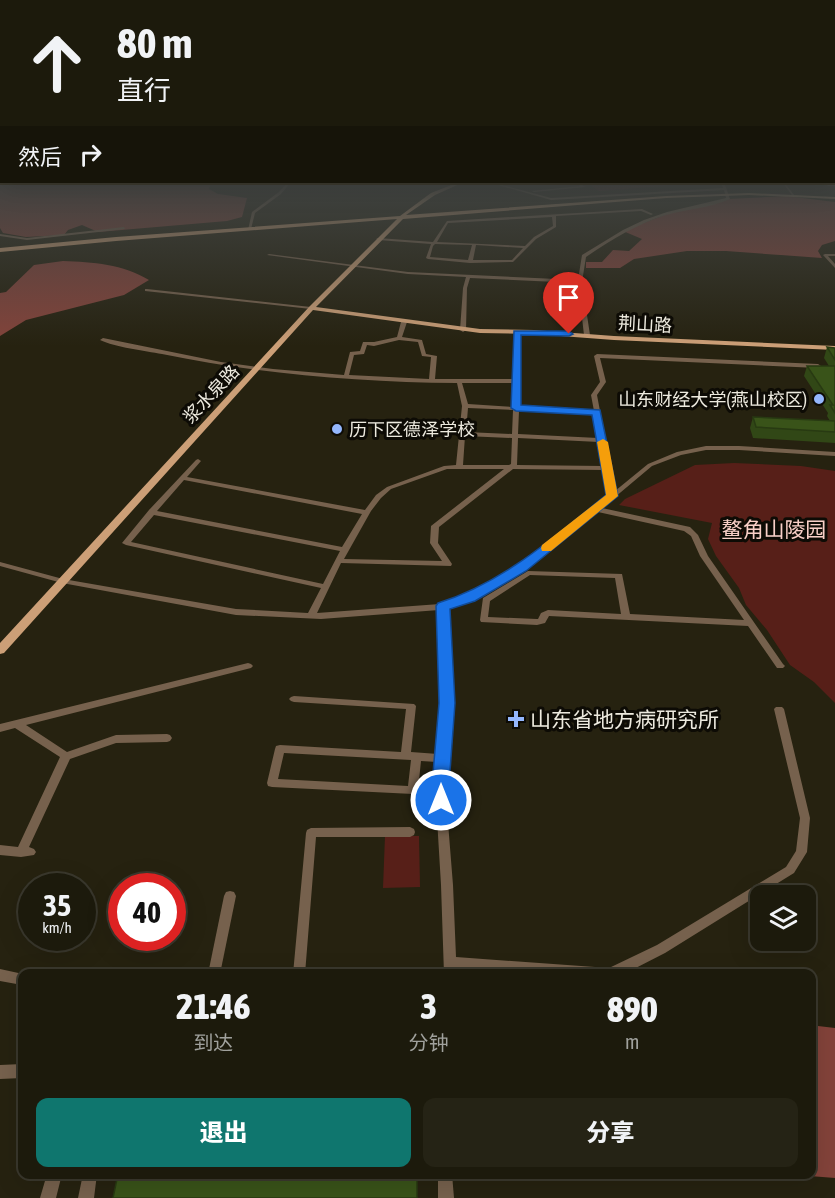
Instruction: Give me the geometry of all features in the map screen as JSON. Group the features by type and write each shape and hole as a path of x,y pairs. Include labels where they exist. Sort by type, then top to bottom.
{"main road":[{"path":"0,249 167,235"},
{"name":"浆水泉路","path":"0,650 311,308 382,235"},
{"name":"荆山路","path":"311,308 463,330 835,348"}],"street":[{"path":"0,235 27,239 63,235"},
{"path":"439,235 431,246 428,258 470,262 513,261 526,247 543,235"},
{"path":"587,335 580,282 584,256 618,235"},
{"path":"378,239 526,247"},
{"path":"470,262 474,244"},
{"path":"269,255 468,278 580,282"},
{"path":"835,255 825,255 835,267"},
{"path":"463,330 464,291 468,278"},
{"path":"147,290 311,308"},
{"path":"399,338 404,322"},
{"path":"339,561 448,564 434,543 435,526 514,465 518,381 517,332"},
{"path":"346,377 352,353 362,353 366,343 374,344 399,338 420,341 424,355 434,356 432,380"},
{"path":"103,340 239,366 346,377 518,381"},
{"path":"612,496 594,395 603,382 597,356 818,366"},
{"path":"459,381 465,406 459,468"},
{"path":"465,406 596,412"},
{"path":"462,434 602,440"},
{"path":"0,564 62,582 236,612 311,616 443,606 470,598 521,569 650,465 678,453 706,448 739,448 835,454"},
{"path":"198,461 126,543 326,587"},
{"path":"311,616 367,513 381,493 389,488 446,467 607,468"},
{"path":"182,478 367,513"},
{"path":"596,509 687,529 780,666"},
{"path":"152,512 345,550"},
{"path":"626,617 619,576 528,573 486,600 483,609 484,620 497,621 537,622 542,621 544,615 548,613 626,617 750,623"},
{"path":"443,606 447,703 440,785 451,968 477,969"},
{"path":"0,729 248,666"},
{"path":"294,699 411,706 411,756 413,790 272,783 280,749 411,756 442,758"},
{"path":"620,969 661,950 790,870 801,852 805,818 779,709"},
{"path":"17,724 66,756"},
{"path":"0,850 24,852 66,756 116,739 167,738"},
{"path":"299,969 311,833 410,832"},
{"path":"215,969 230,896"},
{"path":"0,975 18,978"},
{"path":"0,1072 18,1071"},
{"path":"48,1198 54,1179"},
{"path":"86,1198 89,1179"},
{"path":"445,1179 446,1198"}],"green space":[{"name":"鳌角山陵园","path":"734,463 801,466 835,471 835,703 814,682 790,665 767,630 746,605 739,588 716,556 708,539 712,523 619,505 625,499 695,465"},
{"path":"385,836 419,836 420,887 383,888"}],"shaded area":[{"path":"14,235 64,235 64,235 26,237"},
{"path":"632,235 835,235 835,241 822,245 818,251 822,258 726,251 687,251 634,259 620,268 586,268 586,262 602,262 613,250 629,251 642,239"},
{"path":"63,261 118,267 149,280 124,295 26,320 0,336 0,293 6,292 34,265"},
{"path":"816,1027 835,1028 835,1178 816,1176"}],"building":[{"path":"827,347 835,348 835,360"},
{"path":"807,366 835,366 835,413 830,405 833,405"},
{"path":"753,417 835,421 835,432 756,427"},
{"path":"117,1179 417,1179 417,1198 113,1198"}],"slow traffic":[{"path":"547,548 612,496 603,442"}],"place":[{"name":"山东财经大学(燕山校区)","path":"819,399"},
{"name":"历下区德泽学校","path":"337,429"},
{"name":"山东省地方病研究所","path":"516,719"}],"route":[{"path":"441,800 440,785 447,703 443,606 470,598 521,569 612,496 596,412 516,408 517,332 569,334"}]}
